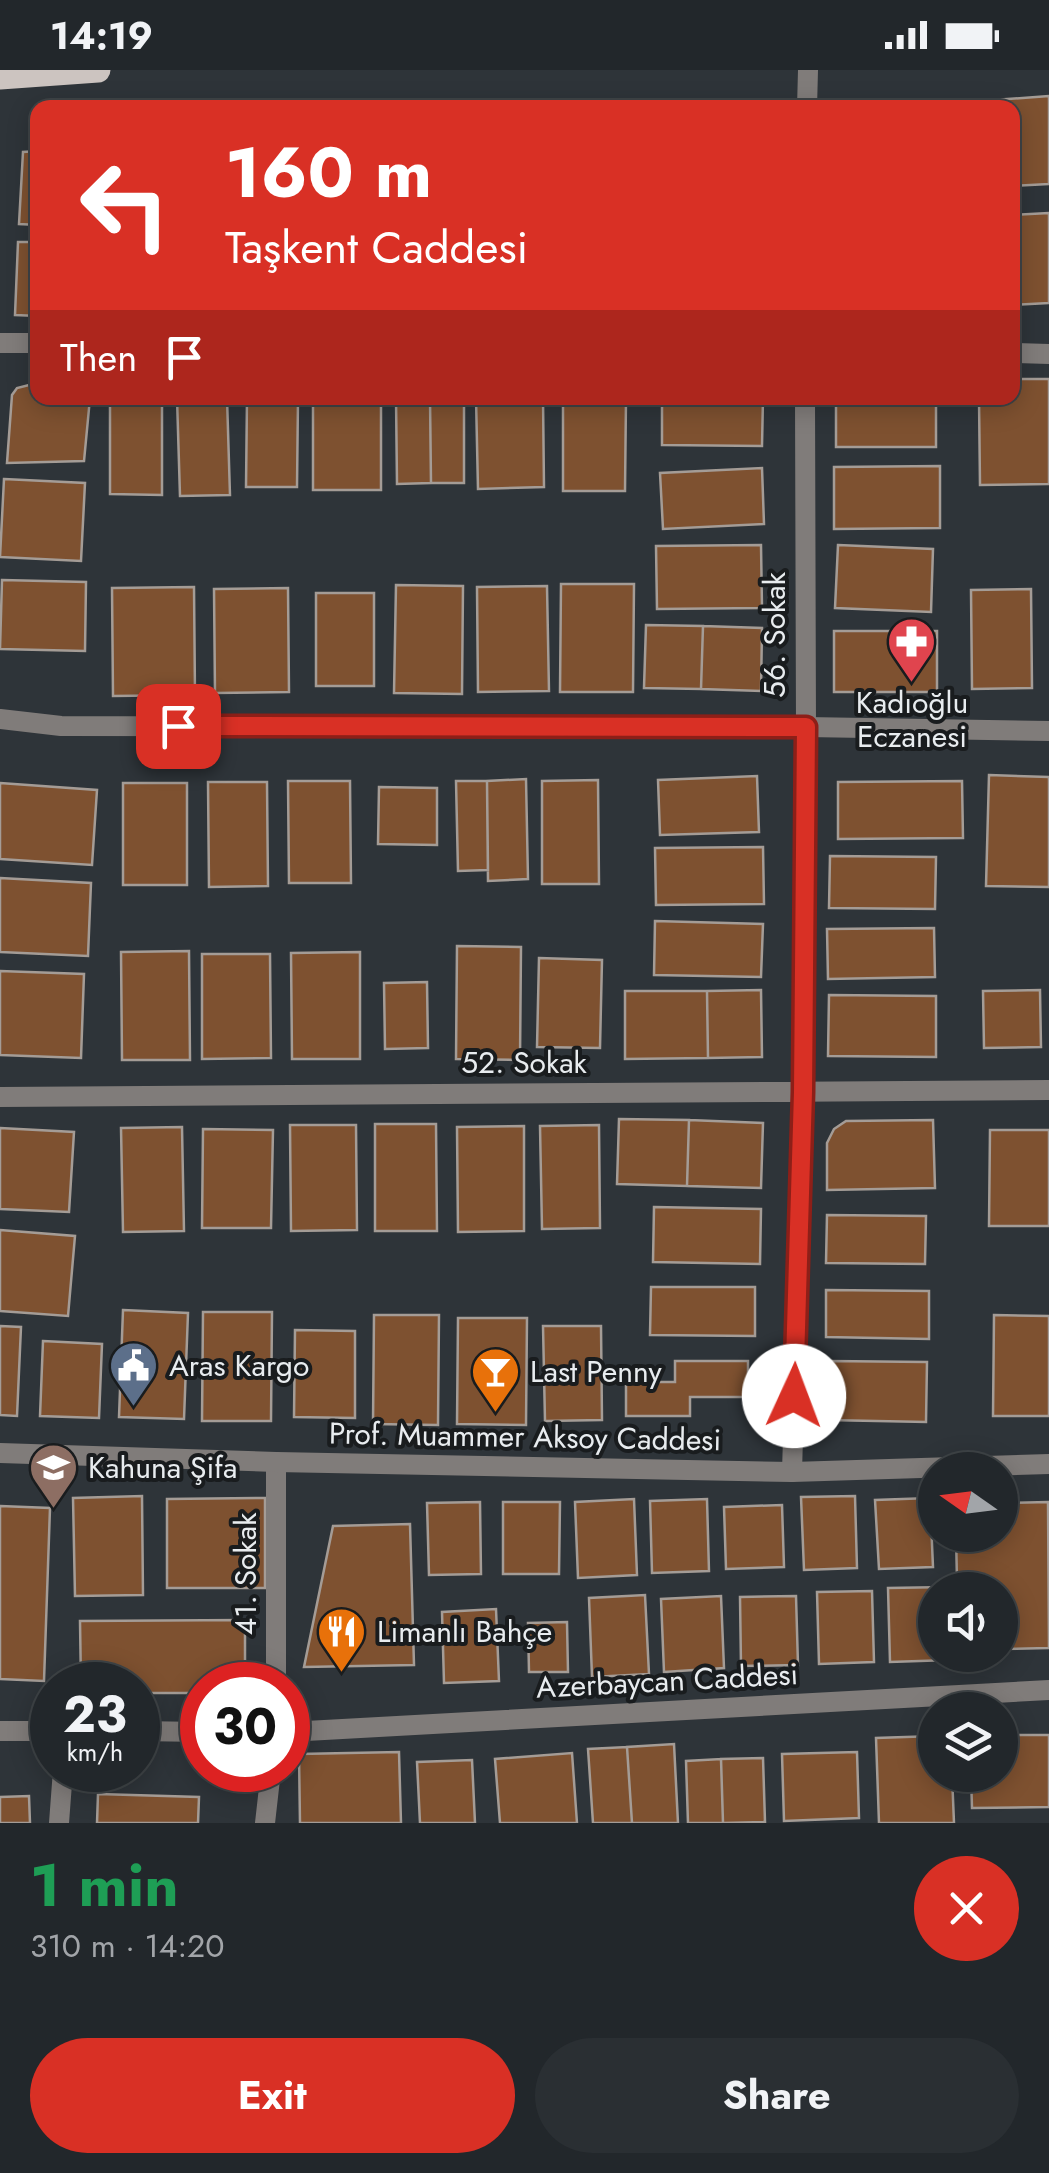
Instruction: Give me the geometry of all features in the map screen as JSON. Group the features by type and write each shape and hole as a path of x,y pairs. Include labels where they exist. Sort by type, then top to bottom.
{"main road":[{"path":"0,77 98,70"}],"street":[{"path":"807,100 808,70"},
{"path":"0,344 30,343"},
{"path":"1020,353 1049,354"},
{"name":"56. Sokak","path":"792,1472 803,1092 804,405"},
{"path":"0,719 61,726 1049,731"},
{"name":"52. Sokak","path":"0,1097 1049,1090"},
{"name":"Prof. Muammer Aksoy Caddesi","path":"0,1453 792,1472 1049,1464"},
{"name":"41. Sokak","path":"276,1462 276,1662"},
{"name":"Azerbaycan Caddesi","path":"310,1731 1049,1690"},
{"path":"0,1731 30,1731"},
{"path":"59,1823 61,1792"},
{"path":"265,1823 269,1792"}],"building":[{"path":"1049,96 1049,184 1020,186 1020,100 994,100"},
{"path":"23,152 30,152 30,225 19,224"},
{"path":"1049,213 1049,303 1020,305 1020,215"},
{"path":"18,242 30,242 30,316 15,315"},
{"path":"1020,379 1049,379 1049,484 980,485 979,405 1020,405"},
{"path":"30,385 30,405 89,405 84,461 7,463 12,395 17,388"},
{"path":"110,405 162,405 162,495 110,494"},
{"path":"177,405 227,405 230,495 180,496"},
{"path":"247,405 298,405 297,487 246,487"},
{"path":"313,405 381,405 381,490 313,490"},
{"path":"396,405 430,405 431,483 397,484"},
{"path":"430,405 464,405 464,483 431,483"},
{"path":"476,405 543,405 544,487 478,489"},
{"path":"563,405 626,405 625,491 563,491"},
{"path":"662,405 763,405 762,446 662,445"},
{"path":"836,405 936,405 936,447 836,447"},
{"path":"940,466 940,528 834,529 834,467"},
{"path":"762,468 764,524 663,529 660,473"},
{"path":"4,479 85,483 81,561 0,557"},
{"path":"761,545 762,608 657,609 656,546"},
{"path":"838,545 933,549 931,612 835,608"},
{"path":"2,580 86,582 85,651 0,649"},
{"path":"561,584 634,584 633,692 560,692"},
{"path":"396,585 463,586 462,694 394,693"},
{"path":"547,586 549,691 478,692 477,587"},
{"path":"194,587 195,695 113,696 112,588"},
{"path":"288,588 289,692 215,693 214,589"},
{"path":"1031,589 1032,688 972,689 971,590"},
{"path":"316,593 374,593 374,686 316,686"},
{"path":"646,625 703,626 701,689 644,688"},
{"path":"703,626 762,628 761,691 701,689"},
{"path":"834,631 937,631 937,692 834,692"},
{"path":"989,775 1049,777 1049,887 986,886"},
{"path":"757,776 759,832 660,835 658,780"},
{"path":"526,779 528,879 488,881 487,781"},
{"path":"598,780 599,884 542,884 542,781"},
{"path":"288,781 350,781 351,883 289,883"},
{"path":"456,781 487,781 488,870 458,871"},
{"path":"962,781 963,838 838,839 838,782"},
{"path":"208,782 267,782 268,886 209,887"},
{"path":"0,783 97,790 92,865 0,859"},
{"path":"123,783 187,783 187,885 123,885"},
{"path":"379,787 437,788 437,845 378,844"},
{"path":"763,847 764,904 656,905 655,848"},
{"path":"830,856 936,857 935,909 829,908"},
{"path":"0,878 91,883 88,956 0,952"},
{"path":"655,921 763,924 761,977 654,975"},
{"path":"934,928 935,977 828,979 827,929"},
{"path":"457,946 521,947 520,1060 456,1059"},
{"path":"189,951 190,1060 122,1060 121,952"},
{"path":"360,952 360,1059 292,1059 291,953"},
{"path":"202,954 270,954 271,1058 202,1059"},
{"path":"539,958 602,960 600,1048 537,1047"},
{"path":"0,971 84,974 81,1058 0,1055"},
{"path":"427,982 428,1048 385,1049 384,983"},
{"path":"761,990 762,1057 708,1058 707,991"},
{"path":"1040,990 1041,1047 984,1048 983,991"},
{"path":"625,991 707,991 708,1058 625,1059"},
{"path":"829,995 936,996 936,1057 828,1056"},
{"path":"619,1119 689,1120 687,1186 617,1184"},
{"path":"689,1120 763,1123 761,1188 687,1186"},
{"path":"933,1120 935,1188 827,1190 827,1143 834,1129 846,1121"},
{"path":"375,1124 436,1124 437,1231 375,1231"},
{"path":"290,1125 356,1125 357,1230 291,1231"},
{"path":"599,1125 600,1228 542,1229 540,1126"},
{"path":"524,1126 524,1231 458,1232 457,1127"},
{"path":"182,1127 184,1231 123,1232 121,1128"},
{"path":"0,1128 74,1132 69,1212 0,1209"},
{"path":"203,1129 273,1130 271,1228 202,1228"},
{"path":"990,1130 1049,1130 1049,1226 989,1226"},
{"path":"654,1207 761,1209 760,1264 653,1262"},
{"path":"827,1215 926,1216 925,1264 826,1263"},
{"path":"0,1230 75,1236 68,1316 0,1311"},
{"path":"651,1287 755,1287 755,1336 650,1335"},
{"path":"826,1290 929,1291 929,1339 826,1337"},
{"path":"123,1310 188,1313 184,1419 119,1417"},
{"path":"203,1312 272,1312 271,1421 202,1421"},
{"path":"374,1315 439,1315 438,1425 373,1424"},
{"path":"994,1315 1049,1316 1049,1416 993,1416"},
{"path":"458,1318 527,1318 526,1425 457,1424"},
{"path":"0,1326 21,1327 17,1416 0,1415"},
{"path":"543,1326 601,1326 602,1420 545,1421"},
{"path":"295,1330 355,1331 355,1418 294,1417"},
{"path":"43,1341 102,1344 99,1418 40,1416"},
{"path":"675,1361 748,1361 748,1397 690,1397 690,1416 626,1416 626,1382 675,1382"},
{"path":"829,1361 927,1362 926,1422 827,1420"},
{"path":"142,1496 143,1595 75,1596 73,1498"},
{"path":"855,1496 857,1568 804,1570 801,1497"},
{"path":"265,1498 265,1588 167,1588 167,1499"},
{"path":"918,1498 918,1552 932,1552 933,1567 879,1569 875,1500"},
{"path":"634,1499 637,1575 578,1578 575,1502"},
{"path":"707,1499 709,1571 652,1573 650,1501"},
{"path":"480,1502 481,1574 429,1575 427,1503"},
{"path":"503,1502 560,1502 559,1574 503,1574"},
{"path":"1048,1502 1049,1648 1018,1649 1018,1572 957,1572 956,1552 1018,1552 1018,1503"},
{"path":"782,1505 784,1567 726,1569 724,1507"},
{"path":"0,1506 50,1508 45,1662 30,1662 30,1680 0,1679"},
{"path":"410,1524 414,1665 310,1667 310,1662 305,1662 333,1526"},
{"path":"918,1587 918,1661 890,1662 888,1588"},
{"path":"872,1591 874,1662 819,1664 817,1592"},
{"path":"645,1595 649,1674 592,1677 589,1598"},
{"path":"721,1596 724,1668 664,1672 661,1599"},
{"path":"796,1596 798,1665 741,1666 740,1597"},
{"path":"496,1609 499,1681 444,1683 442,1612"},
{"path":"245,1620 245,1662 180,1662 180,1693 160,1693 160,1662 81,1662 80,1621"},
{"path":"567,1622 568,1672 529,1672 528,1623"},
{"path":"1018,1735 1049,1735 1049,1807 972,1808 972,1792 1018,1792"},
{"path":"918,1737 918,1792 953,1792 954,1823 879,1823 876,1738"},
{"path":"674,1744 678,1823 632,1823 627,1747"},
{"path":"627,1747 632,1823 593,1823 588,1749"},
{"path":"399,1752 401,1823 300,1823 300,1792 310,1792 310,1754"},
{"path":"857,1752 859,1818 784,1821 782,1754"},
{"path":"572,1753 577,1823 500,1823 495,1759"},
{"path":"763,1758 765,1822 723,1823 721,1759"},
{"path":"721,1759 723,1823 688,1823 686,1761"},
{"path":"472,1760 475,1823 420,1823 417,1762"},
{"path":"98,1794 199,1797 198,1823 97,1823"},
{"path":"29,1796 30,1823 0,1823 0,1797"}],"place":[{"name":"Kadıoğlu Eczanesi","path":"912,684"},
{"name":"Aras Kargo","path":"134,1408"},
{"name":"Last Penny","path":"495,1414"},
{"name":"Kahuna Şifa","path":"53,1510"},
{"name":"Limanlı Bahçe","path":"342,1674"}],"route":[{"path":"178,726 806,727 803,1092 794,1396"}]}
